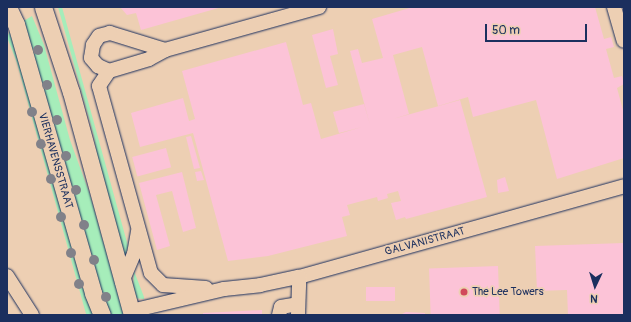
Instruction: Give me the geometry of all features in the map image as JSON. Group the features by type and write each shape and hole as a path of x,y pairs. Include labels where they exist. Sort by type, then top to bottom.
{"main road":[{"name":"VIERHAVENSSTRAAT","path":"8,7 16,24 93,293 102,315"},
{"path":"43,7 71,92 131,313"}],"street":[{"path":"122,282 134,254 139,228 99,86 109,72 149,59 165,50 320,7"},
{"path":"614,7 624,41"},
{"path":"109,72 98,66 92,58 94,45 99,36 110,33 165,50"},
{"name":"GALVANISTRAAT","path":"131,313 224,289 260,285 298,276 624,186"},
{"name":"GALVANISTRAAT","path":"139,228 151,273 163,285 224,289"},
{"path":"7,276 32,315"},
{"path":"280,315 281,307 298,310 298,276"}],"green space":[{"path":"58,7 62,7 128,246 124,261 100,174 94,136"},
{"path":"32,16 44,45 70,140 90,195 124,315 107,315 22,22"},
{"path":"10,31 93,315 86,314 17,63 7,37"},
{"path":"134,271 144,297 144,299 133,298"}],"building":[{"path":"120,7 222,7 141,30 136,13 127,15"},
{"path":"413,7 595,7 604,39 611,37 614,47 606,49 614,78 622,76 624,84 617,88 624,114 624,158 557,179 536,100 473,117 468,97 438,106 422,47 393,55 409,114 393,119 460,100 487,197 406,219 405,217 396,220 391,203 401,201 398,191 387,194 388,198 378,201 377,197 347,205 350,215 342,217 347,236 268,256 228,261 193,133 140,147 131,113 183,98 189,121 195,119 182,71 286,42 303,105 311,103 321,139 362,127 339,133 333,112 364,104 370,125 350,51 358,49 362,63 383,58 372,19"},
{"path":"333,29 338,54 330,56 338,85 326,88 312,35"},
{"path":"191,136 200,168 194,169 186,137"},
{"path":"166,148 171,167 137,176 132,157"},
{"path":"201,171 204,180 197,181 195,172"},
{"path":"182,172 196,228 183,232 172,191 156,195 170,246 157,250 139,183"},
{"path":"505,177 509,191 498,193 497,180"},
{"path":"624,243 624,315 568,315 567,290 537,291 535,246"},
{"name":"The Lee Towers","path":"498,266 500,315 431,315 429,268"},
{"path":"366,287 395,287 395,301 366,301"},
{"path":"262,310 262,315 203,315 203,313"},
{"path":"406,312 425,313 425,315 400,315"}],"place":[{"name":"The Lee Towers","path":"464,292"}]}
